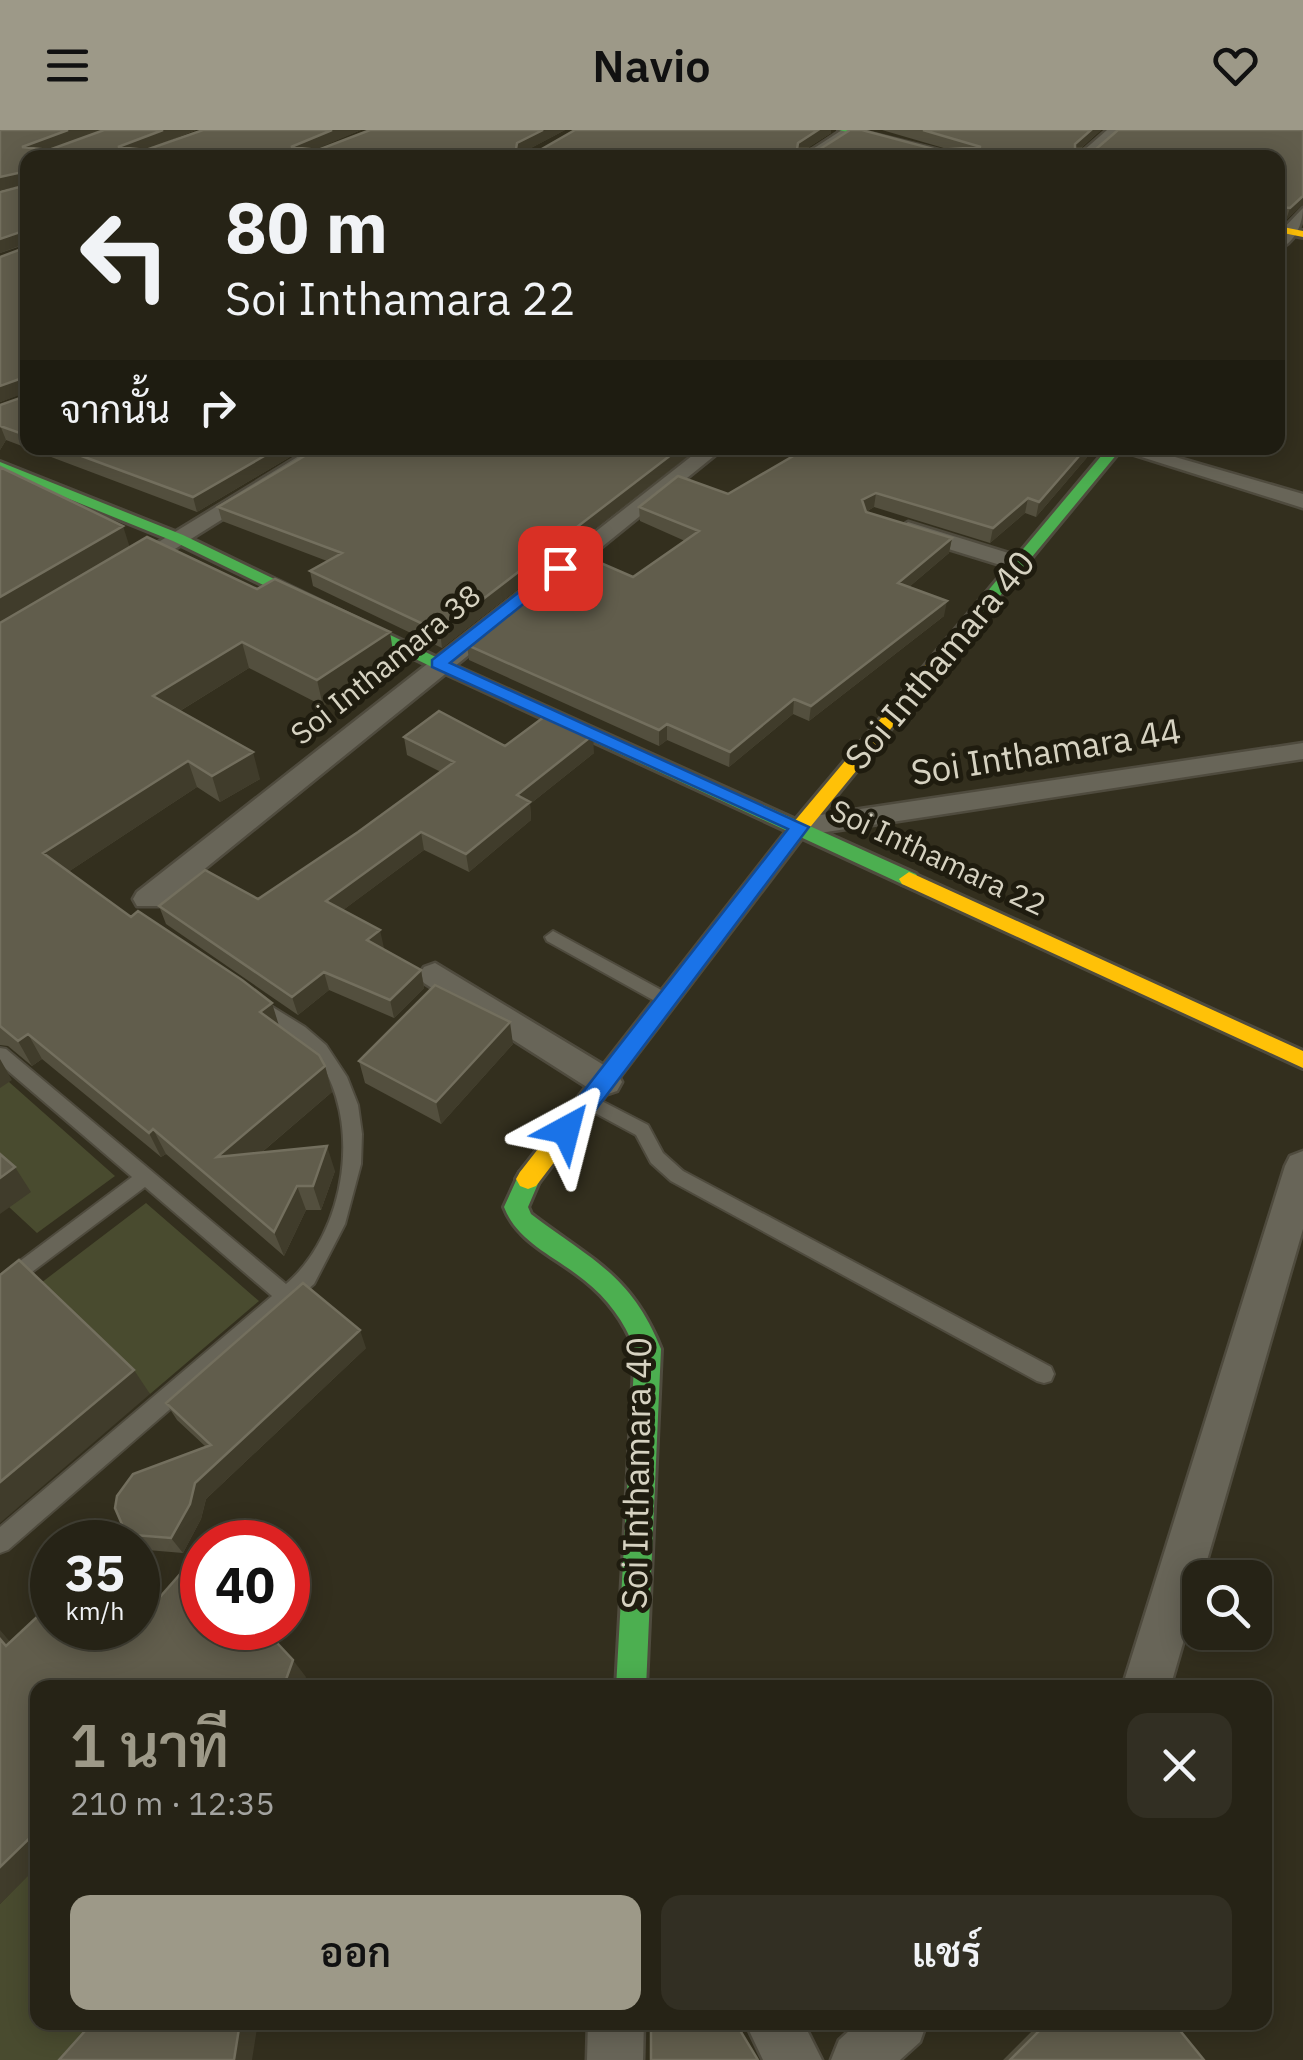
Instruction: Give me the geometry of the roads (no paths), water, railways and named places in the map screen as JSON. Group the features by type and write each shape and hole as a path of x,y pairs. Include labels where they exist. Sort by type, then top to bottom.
{"street":[{"path":"818,150 848,130 932,150"},
{"path":"1091,150 1115,130"},
{"path":"130,566 314,455"},
{"name":"Soi Inthamara 38","path":"146,910 438,664 705,455"},
{"name":"Soi Inthamara 40","path":"631,1680 648,1349 642,1323 612,1282 534,1233 521,1220 516,1207 520,1189 800,827 1109,455"},
{"path":"1147,455 1303,501"},
{"name":"Soi Inthamara 22","path":"0,466 178,538 438,664 1303,1060"},
{"path":"892,524 1020,564"},
{"name":"Soi Inthamara 44","path":"800,827 1303,751"},
{"path":"435,975 597,1092"},
{"path":"1148,1680 1303,1166"},
{"path":"615,2060 616,2030"},
{"path":"777,2030 794,2060"},
{"path":"859,2060 891,2030"}],"lane":[{"path":"552,937 668,1001"},
{"path":"0,1542 307,1278 334,1238 357,1140 345,1089 320,1048 243,993"},
{"path":"0,1054 286,1296"},
{"path":"597,1092 642,1130 657,1158 678,1176 1044,1374"},
{"path":"0,1287 145,1177"}]}
